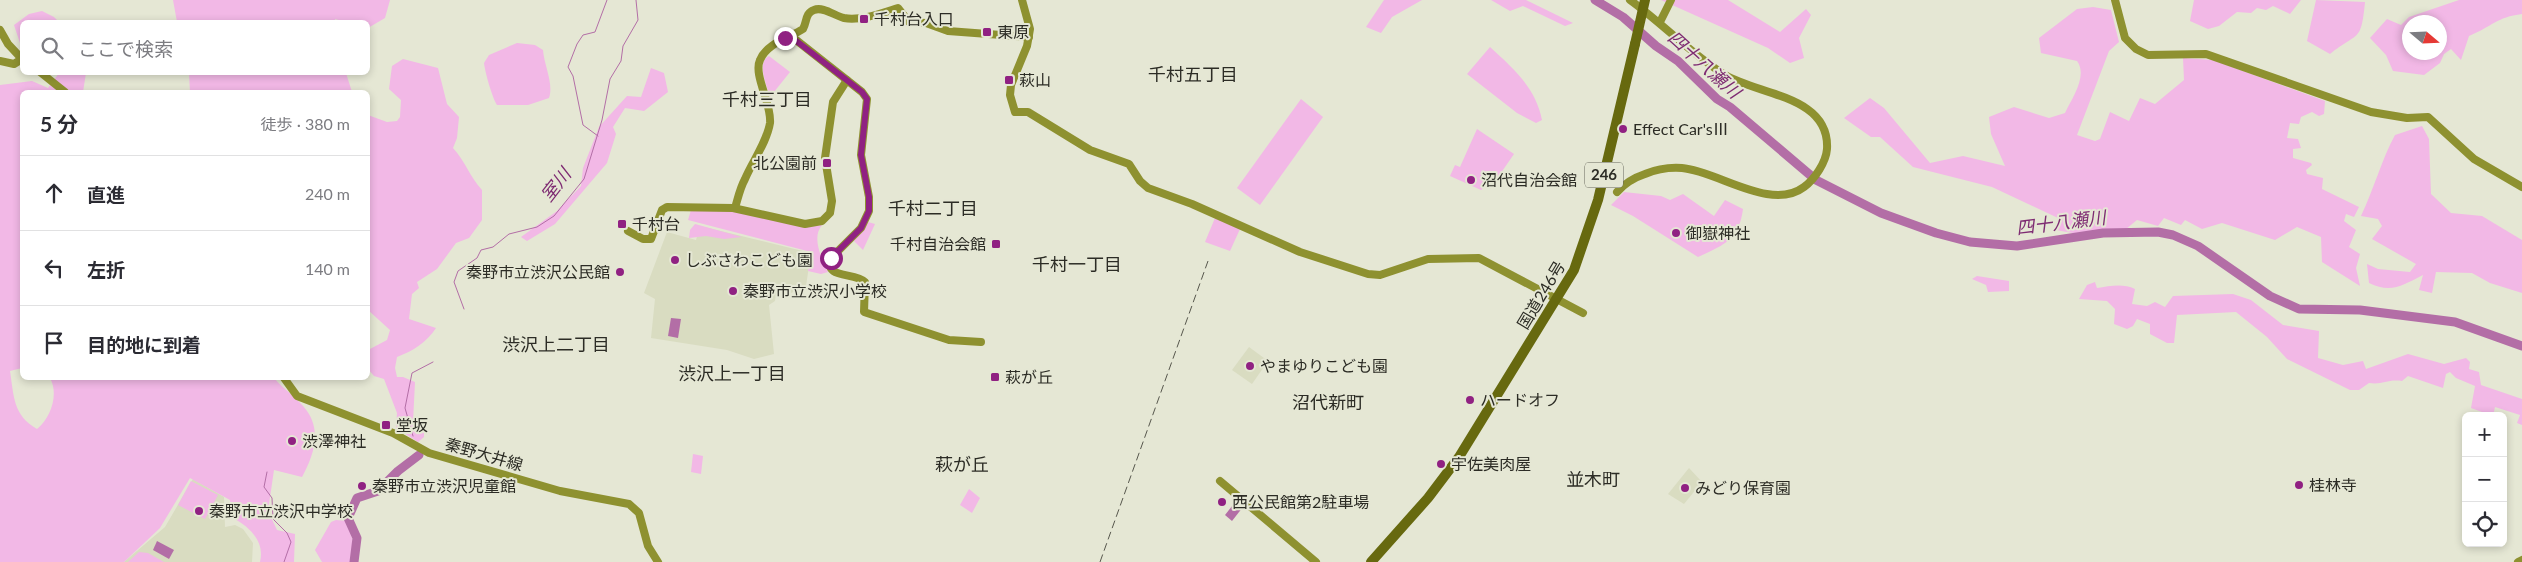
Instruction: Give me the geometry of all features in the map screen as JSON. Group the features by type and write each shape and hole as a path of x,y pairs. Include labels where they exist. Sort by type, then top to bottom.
{"highway":[{"name":"国道246号","path":"1371,562 1430,495 1459,457 1579,260 1595,213 1645,0"}],"street":[{"path":"1022,0 1030,22 1029,37 1011,85 1010,95 1015,112 1028,112 1090,150 1129,164 1148,188 1192,204 1300,252 1368,274 1380,275 1428,259 1479,258 1486,260 1556,300 1583,313"},
{"path":"1617,192 1623,185 1638,176 1669,167 1701,172 1770,195 1780,196 1792,193 1809,183 1825,160 1826,133 1822,124 1810,110 1726,75 1630,0"},
{"path":"1660,22 1671,0"},
{"path":"2115,0 2125,38 2141,52 2154,56 2206,54 2370,112 2406,118 2428,117 2474,159 2522,187"},
{"path":"735,208 744,181 770,123 770,111 759,69 759,62 767,51 803,29 807,15 816,9 850,18 870,16 898,8 905,18 912,23 926,23 948,31 1029,37"},
{"path":"0,30 8,44 20,57"},
{"path":"790,36 847,80 867,99 861,155 869,197 869,211 861,228 832,256 830,266 835,272 858,277 865,282 864,312 949,340 981,342"},
{"path":"0,61 14,64 20,60"},
{"path":"44,75 62,90"},
{"path":"628,231 643,239 651,239 662,210 667,207 735,208 808,225 820,222 828,216 832,201 825,158 834,97 847,80"},
{"name":"秦野大井線","path":"285,380 297,396 393,433 429,452 560,491 629,504 639,513 648,546 658,562"},
{"path":"1220,481 1316,562"},
{"path":"2518,562 2522,560"}],"shaded area":[{"path":"173,0 390,0 385,18 370,27 370,20 177,20"},
{"path":"1384,0 1422,0 1392,17 1381,33 1366,27"},
{"path":"1491,0 1526,0 1573,23 1565,26 1523,6 1510,11"},
{"path":"1661,0 1728,0 1780,32 1806,9 1811,15 1799,38 1804,58 1790,63 1768,48"},
{"path":"2194,0 2301,0 2290,14 2273,6 2266,10 2257,8 2251,13 2237,12 2219,26 2208,29 2190,21"},
{"path":"2316,0 2365,2 2362,24 2357,35 2330,54 2307,41"},
{"path":"2459,0 2522,0 2522,14 2500,20 2469,36 2461,60 2451,49 2447,52 2447,15 2415,15"},
{"path":"2093,7 2111,10 2119,42 2109,51 2077,135 2095,141 2100,139 2110,112 2129,121 2140,98 2155,104 2184,80 2183,58 2213,60 2325,101 2324,114 2319,116 2312,112 2301,117 2299,124 2290,123 2287,138 2298,139 2301,148 2293,149 2293,158 2311,163 2312,165 2306,170 2307,174 2323,178 2322,189 2359,207 2354,217 2346,214 2344,221 2356,230 2349,247 2360,254 2356,268 2360,286 2322,262 2321,237 2297,227 2275,240 2222,223 2202,229 2185,220 2181,225 2164,218 2158,226 2137,220 2126,229 2111,229 2078,234 2056,230 2058,218 1992,187 1913,167 1880,137 1871,137 1844,118 1870,98 1884,108 1930,163 1963,156 2005,166 1991,134 1989,117 2014,107 2049,118 2065,113 2078,87 2081,73 2080,67 2077,61 2041,53 2039,38 2077,9"},
{"path":"42,11 57,20 21,20 29,14"},
{"path":"2387,19 2401,25 2402,60 2441,60 2424,75 2393,71 2386,55 2370,38"},
{"path":"20,21 20,43 14,25"},
{"path":"517,43 535,45 543,50 550,81 549,98 528,105 497,105 484,63 489,55"},
{"path":"1490,47 1515,71 1529,88 1535,98 1542,120 1536,123 1517,113 1467,74"},
{"path":"769,56 790,72 770,97 763,69 765,59"},
{"path":"403,59 438,68 447,104 459,117 457,138 453,148 482,190 482,220 469,238 456,243 437,269 417,282 419,288 412,294 409,319 436,328 419,346 397,357 395,368 397,377 403,377 415,382 413,422 424,433 424,437 418,442 396,428 397,413 384,379 374,376 370,371 370,349 387,340 390,330 370,312 370,116 387,122 397,121 400,117 401,100 389,89 392,66"},
{"path":"651,68 664,73 668,92 644,111 625,108 613,127 616,134 607,163 555,224 527,241 521,237 557,211 581,186 583,168 599,127 627,96 641,97"},
{"path":"58,75 86,75 83,90 20,90 20,368 10,371 14,397 19,411 29,424 37,429 50,412 54,398 51,380 276,380 307,411 312,419 315,436 310,461 302,477 274,470 268,511 277,530 295,534 294,562 260,562 261,555 258,542 245,526 233,518 230,500 190,478 160,528 124,562 0,562 0,85 32,81 48,88"},
{"path":"189,75 347,75 351,90 190,90"},
{"path":"1301,99 1323,117 1260,205 1237,188"},
{"path":"2422,126 2429,139 2431,194 2451,213 2482,216 2522,240 2522,293 2490,283 2472,273 2436,272 2432,293 2419,290 2423,275 2397,287 2384,288 2369,283 2367,264 2378,269 2410,272 2416,264 2372,239 2382,226 2378,219 2361,216 2395,135"},
{"path":"1477,129 1514,154 1496,180 1481,190 1450,176 1455,165 1460,167"},
{"path":"1624,192 1661,196 1670,200 1683,194 1714,216 1725,200 1743,209 1734,235 1723,245 1698,257 1633,216 1611,205"},
{"path":"691,210 733,210 808,227 822,225 817,236 817,242 828,272 821,274 808,271 811,252 688,220"},
{"path":"1215,218 1240,229 1230,251 1205,242"},
{"path":"868,222 875,224 863,250 854,241"},
{"path":"695,224 742,237 724,239 706,236 689,238 690,230"},
{"name":"秦野市立渋沢小学校","path":"700,226 811,253 806,286 789,294 776,294 775,301 769,305 774,354 754,359 727,350 651,338 655,299 644,293 667,232 696,240"},
{"path":"1977,276 2009,281 2009,291 1988,292 1986,285 1972,279"},
{"path":"2095,282 2097,288 2112,286 2130,287 2135,289 2132,304 2147,306 2155,302 2165,307 2173,296 2233,294 2251,300 2283,325 2319,331 2318,358 2343,365 2363,361 2366,369 2408,354 2444,364 2466,358 2470,362 2469,369 2479,372 2481,385 2522,399 2522,425 2517,423 2520,415 2495,407 2494,412 2482,412 2471,408 2475,386 2456,378 2450,372 2446,374 2443,388 2408,376 2402,381 2369,383 2359,390 2350,390 2287,359 2267,337 2236,312 2177,315 2174,343 2167,343 2150,334 2150,324 2137,319 2133,326 2127,329 2114,324 2115,309 2107,301 2079,299 2087,285"},
{"path":"671,318 681,319 678,338 668,336"},
{"name":"やまゆりこども園","path":"1249,347 1268,361 1252,384 1232,370"},
{"path":"693,454 703,456 701,474 691,472"},
{"name":"みどり保育園","path":"1689,468 1702,482 1684,504 1668,494"},
{"name":"秦野市立渋沢中学校","path":"193,479 224,497 225,527 235,525 243,529 253,543 252,562 124,562 165,527"},
{"path":"191,481 218,495 205,519 178,505"},
{"path":"969,489 980,498 972,513 960,505"},
{"path":"1236,501 1243,507 1232,521 1225,515"},
{"path":"336,520 347,521 354,545 350,562 322,562 315,550 331,522"},
{"path":"157,541 174,550 169,559 153,550"},
{"path":"139,552 148,553 164,562 128,562"}],"waterway":[{"path":"598,136 583,125 573,76 568,67 577,44 583,35 595,32 607,0"},
{"name":"室川","path":"464,309 454,282 458,271 477,258 481,250 493,247 509,234 537,227 554,216 584,179 602,120 610,79 621,61 623,46 638,20 636,0"},
{"name":"四十八瀬川","path":"1595,0 1623,17 1656,46 1678,61 1717,99 1730,107 1816,180 1881,213 1936,233 1970,242 2017,246 2103,233 2158,232 2173,235 2198,246 2270,296 2299,309 2360,310 2455,322 2522,346"},
{"name":"室川","path":"413,436 405,408 412,373 433,362"},
{"name":"室川","path":"354,562 357,538 348,518 357,498 378,491 398,471 419,455"},
{"path":"267,472 264,487 272,498 273,519 287,533 291,542 284,562"}],"railway":[{"path":"1100,562 1208,261"}],"place":[{"name":"千村台入口","path":"864,19"},
{"name":"東原","path":"987,32"},
{"name":"萩山","path":"1009,80"},
{"name":"Effect Car'sⅢ","path":"1623,129"},
{"name":"北公園前","path":"827,163"},
{"name":"沼代自治会館","path":"1471,180"},
{"name":"千村台","path":"622,224"},
{"name":"御嶽神社","path":"1676,233"},
{"name":"千村自治会館","path":"996,244"},
{"name":"しぶさわこども園","path":"675,260"},
{"name":"秦野市立渋沢公民館","path":"620,272"},
{"name":"秦野市立渋沢小学校","path":"733,291"},
{"name":"やまゆりこども園","path":"1250,366"},
{"name":"萩が丘","path":"995,377"},
{"name":"ハードオフ","path":"1470,400"},
{"name":"堂坂","path":"386,425"},
{"name":"渋澤神社","path":"292,441"},
{"name":"宇佐美肉屋","path":"1441,464"},
{"name":"桂林寺","path":"2299,485"},
{"name":"秦野市立渋沢児童館","path":"362,486"},
{"name":"みどり保育園","path":"1685,488"},
{"name":"西公民館第2駐車場","path":"1222,502"},
{"name":"秦野市立渋沢中学校","path":"199,511"}],"district":[{"name":"千村五丁目","path":"1193,75"},
{"name":"千村三丁目","path":"767,100"},
{"name":"千村二丁目","path":"933,209"},
{"name":"千村一丁目","path":"1077,265"},
{"name":"渋沢上二丁目","path":"556,345"},
{"name":"渋沢上一丁目","path":"732,374"},
{"name":"沼代新町","path":"1328,403"},
{"name":"萩が丘","path":"962,465"},
{"name":"並木町","path":"1593,480"}],"route":[{"path":"785,38 790,36 862,92 867,99 861,155 870,204 869,211 861,228 831,258"}]}
